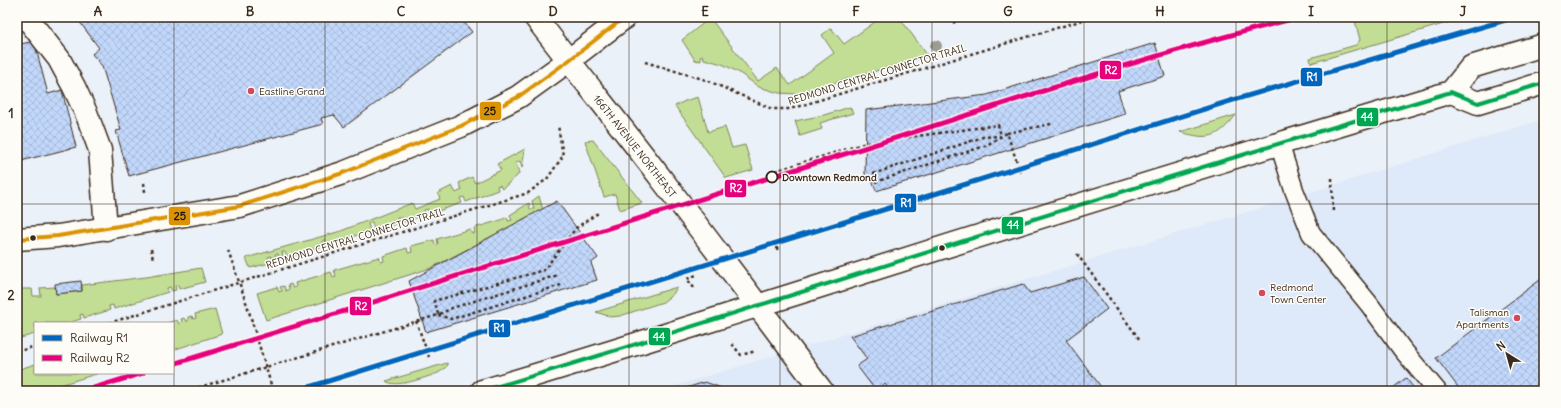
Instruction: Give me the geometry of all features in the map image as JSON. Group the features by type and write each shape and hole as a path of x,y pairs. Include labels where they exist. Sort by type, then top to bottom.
{"street":[{"path":"26,17 59,59 87,115 100,150 106,229"},
{"name":"166TH AVENUE NORTHEAST","path":"535,17 665,183 822,391"},
{"path":"17,239 58,236 106,229 240,206 343,173 461,126 518,97 625,17"},
{"path":"482,391 625,349 757,306 1279,143 1451,92 1470,67 1544,45"},
{"path":"1451,92 1478,103 1544,83"}],"lane":[{"path":"1279,143 1294,190 1311,233 1369,304 1402,349 1436,391"}],"path":[{"path":"953,23 962,17"},
{"name":"REDMOND CENTRAL CONNECTOR TRAIL","path":"645,62 706,80 772,109 790,109 1093,17"},
{"path":"875,182 985,146 1007,133 1051,124"},
{"name":"REDMOND CENTRAL CONNECTOR TRAIL","path":"112,322 528,192 547,178 562,156 558,125"},
{"path":"775,171 866,143 998,125 1001,136"},
{"path":"1007,133 1021,174"},
{"path":"872,174 983,138 1001,136"},
{"path":"1332,178 1334,218"},
{"path":"438,315 434,302 544,270 576,228 598,213"},
{"path":"777,250 778,243"},
{"path":"228,250 273,391"},
{"path":"1077,254 1140,340"},
{"path":"543,265 544,270"},
{"path":"694,288 687,279 701,273"},
{"path":"187,391 438,315 452,308 558,275"},
{"path":"438,315 451,319 561,285"},
{"path":"416,321 429,357"},
{"path":"732,344 741,355 757,351"},
{"path":"17,352 34,346"}],"shaded area":[{"name":"Redmond Town Center","path":"1544,119 1544,391 658,391 1257,209"}],"green space":[{"path":"882,17 899,17 928,56 796,94 779,93 759,87 738,72 722,64 704,59 703,56 700,57 701,61 695,60 682,40 710,18 758,81 777,68 790,85 834,53 822,35 831,28 844,44"},
{"path":"1354,17 1467,17 1311,63 1310,58 1356,45 1360,40"},
{"path":"698,97 708,132 725,127 732,148 745,145 753,170 726,178 675,106"},
{"path":"850,107 853,113 820,123 822,129 800,136 795,121 824,115"},
{"path":"1236,115 1223,129 1212,136 1190,135 1180,132"},
{"path":"593,140 642,203 620,210 615,194 604,197 585,141"},
{"path":"525,149 522,168 520,161 516,163 519,173 518,175 502,189 500,185 497,186 498,190 466,202 464,197 460,198 462,203 429,214 428,209 424,210 425,215 403,222 401,217 397,217 399,223 374,230 372,222 368,223 370,231 327,245 325,239 322,241 323,246 287,257 285,252 282,252 284,259 279,259 278,254 275,254 276,261 273,262 271,256 268,257 270,263 250,268 246,258 341,231 412,203 415,209 440,199 438,193 452,186 456,193 462,190 459,183 472,177 475,183 501,170 497,164"},
{"path":"539,196 543,210 431,268 266,320 257,293 277,287 279,292 282,291 280,287 284,286 286,291 289,289 288,285 291,284 293,288 296,287 295,283 331,272 333,277 336,276 334,270 379,257 381,262 384,261 383,256 407,248 408,253 412,252 411,246 434,240 435,245 438,244 437,239 470,229 472,234 475,233 474,228 507,217 508,221 512,220 510,215 529,203 530,209 534,209 532,201"},
{"path":"201,268 205,282 179,289 178,285 175,286 176,290 172,291 170,287 167,288 168,292 114,309 113,305 109,306 110,310 84,318 83,314 80,315 81,319 71,322 34,322 34,334 17,339 17,289 32,289 33,296 41,296 40,288 55,287 56,294 82,291 82,285"},
{"path":"677,287 673,294 663,302 620,316 611,317 596,312"},
{"path":"215,309 222,334 174,350 174,322 170,322 177,320 179,324 182,322 181,319 184,318 188,321 188,317 192,316 193,319 196,318 195,314"},
{"path":"447,363 448,365 433,375 404,383 396,384 386,381"},
{"path":"34,364 34,374 96,374 41,391 17,391 17,370"}],"building":[{"name":"Eastline Grand","path":"76,17 460,17 472,32 344,127 334,115 321,118 323,124 129,176 116,131 121,130 102,66 92,54 99,48"},
{"path":"34,41 48,94 62,90 76,147 17,162 17,45"},
{"path":"1155,43 1165,76 1118,91 1125,114 876,191 871,177 865,176 866,110 987,95"},
{"path":"557,201 598,258 591,263 597,280 426,332 409,281"},
{"path":"1084,277 1107,309 1066,340 1104,391 884,391 888,388 885,384 876,391 857,366 867,359 850,336 1023,284 1030,293"},
{"name":"Talisman Apartments","path":"1544,277 1544,391 1461,391 1436,358"},
{"path":"81,281 82,291 56,294 55,284"},
{"path":"1406,378 1416,391 1389,391"},
{"path":"705,382 730,391 677,391"}],"tram line":[{"path":"296,391 925,197"},
{"path":"174,364 507,261"},
{"path":"84,391 140,374"}],"rail line":[{"name":"R2","path":"174,364 1124,66 1241,32 1300,17"},
{"name":"R1","path":"296,391 925,197 1230,101 1516,17"},
{"name":"R2","path":"84,391 140,374"}],"transit line":[{"name":"25","path":"17,239 58,236 240,206 343,173 461,126 518,97 625,17"},
{"name":"44","path":"482,391 969,239 1451,92 1478,103 1544,83"}],"place":[{"name":"Eastline Grand","path":"251,91"},
{"name":"Downtown Redmond","path":"772,177"},
{"name":"Redmond Town Center","path":"1262,293"},
{"name":"Talisman Apartments","path":"1517,318"}]}
